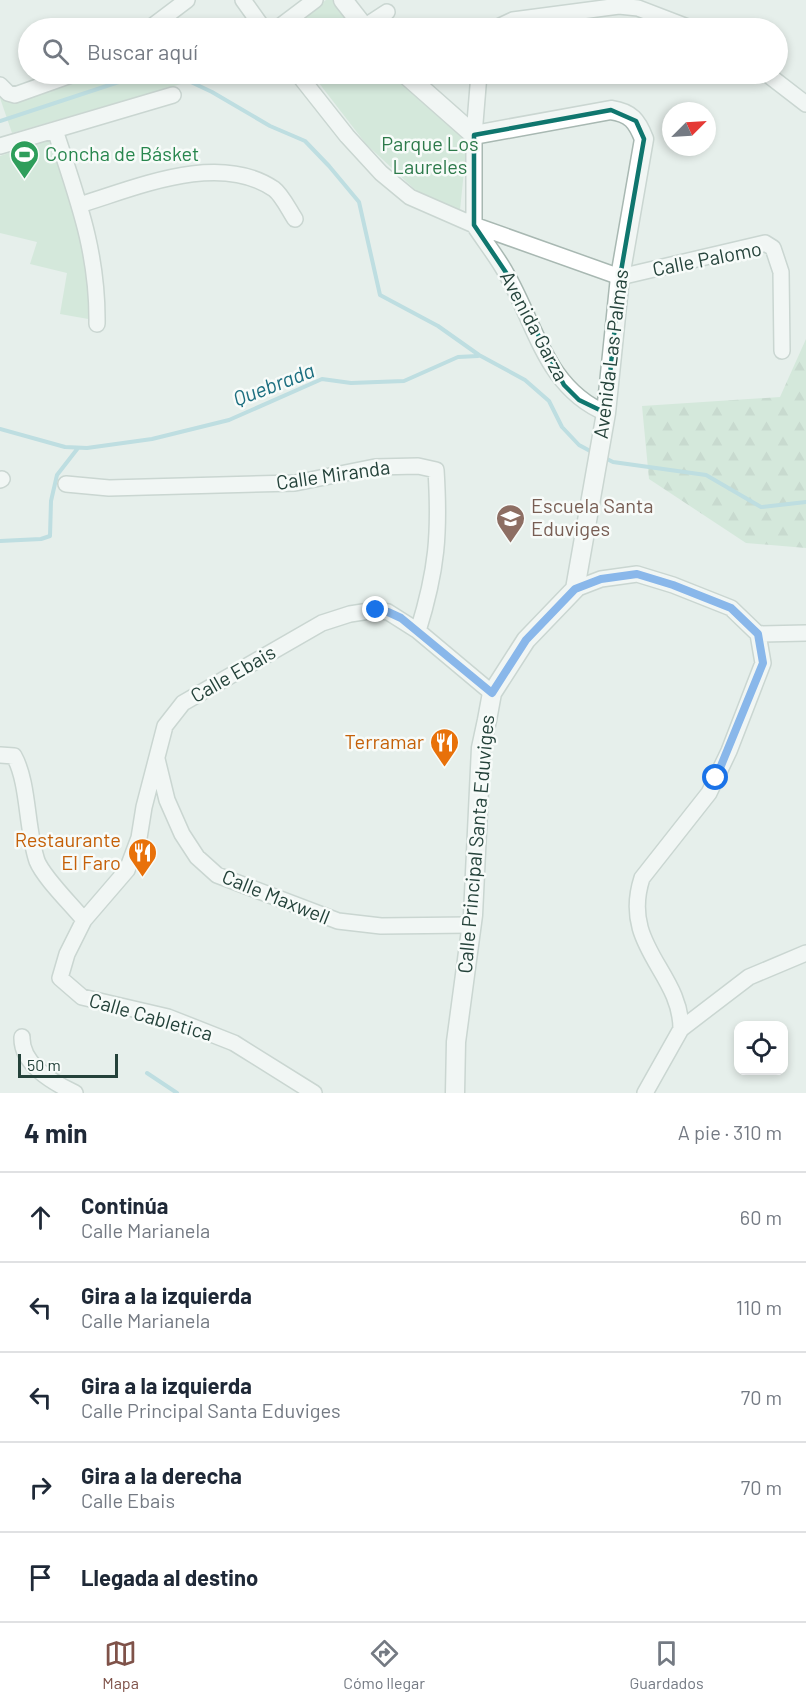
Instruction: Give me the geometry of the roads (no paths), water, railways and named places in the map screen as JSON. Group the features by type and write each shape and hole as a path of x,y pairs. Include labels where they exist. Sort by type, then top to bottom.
{"street":[{"path":"163,18 187,0"},
{"path":"243,0 256,18"},
{"path":"291,18 315,0"},
{"path":"343,0 356,18"},
{"path":"528,18 619,6 638,8 664,18"},
{"path":"378,18 387,12"},
{"path":"0,85 8,93 15,95 46,84"},
{"path":"306,84 347,136 381,173 410,197 474,225 620,277"},
{"path":"416,84 474,135"},
{"path":"474,225 474,135 478,84"},
{"path":"780,84 806,104"},
{"path":"0,146 173,94"},
{"name":"Avenida Las Palmas","path":"474,135 611,110 624,112 636,120 644,140 620,277 606,413 575,589"},
{"path":"55,130 92,248 97,294 97,324"},
{"path":"79,205 162,180 206,171 243,177 275,190 295,219"},
{"name":"Avenida Garza","path":"474,225 507,274 548,358 564,385 579,400 606,413"},
{"name":"Calle Palomo","path":"620,277 765,243 773,248 781,272 782,351"},
{"name":"Calle Miranda","path":"66,484 109,488 295,483 375,466 418,466 436,470 439,529 432,587 418,631"},
{"path":"575,589 601,579 637,574 673,585 731,608 758,634 763,663 729,751 709,793 642,878 636,894 635,906 641,933 652,959 677,1000 681,1029"},
{"name":"Calle Principal Santa Eduviges","path":"456,1093 456,1042 470,925 481,748 492,693 526,640 575,589"},
{"name":"Calle Ebais","path":"84,920 127,870 139,838 156,756 165,726 183,703 322,623 350,614 376,610 388,612 401,618 418,631 492,693"},
{"path":"758,634 806,633"},
{"path":"0,755 14,756 22,771 27,823 38,864 84,920"},
{"name":"Calle Maxwell","path":"156,756 167,800 182,834 197,857 217,875 338,921 381,926 470,925"},
{"name":"Calle Cabletica","path":"84,920 70,946 60,978 82,997 168,1017 202,1028 234,1042 314,1093"},
{"path":"645,1093 681,1029 749,977 806,953"},
{"path":"22,1037 32,1064 60,1086 75,1093"}],"waterway":[{"path":"0,121 113,84"},
{"path":"195,84 270,126 305,141 359,202 380,295 438,326 479,355 525,380 549,401 562,427 579,445 592,452"},
{"name":"Quebrada","path":"0,429 65,447 87,448 152,439 229,420 322,379 351,383 404,381 458,357 478,356"},
{"name":"Quebrada","path":"0,541 41,539 50,536 51,501 57,475 78,448"},
{"path":"605,458 613,462 706,475 761,507 806,502"},
{"name":"Quebrada","path":"147,1073 177,1093"}],"place":[{"name":"Concha de Básket","path":"24,180"},
{"name":"Escuela Santa Eduviges","path":"510,544"},
{"name":"Terramar","path":"445,768"},
{"name":"Restaurante El Faro","path":"142,878"}],"park label":[{"name":"Parque Los Laureles","path":"430,156"}]}
